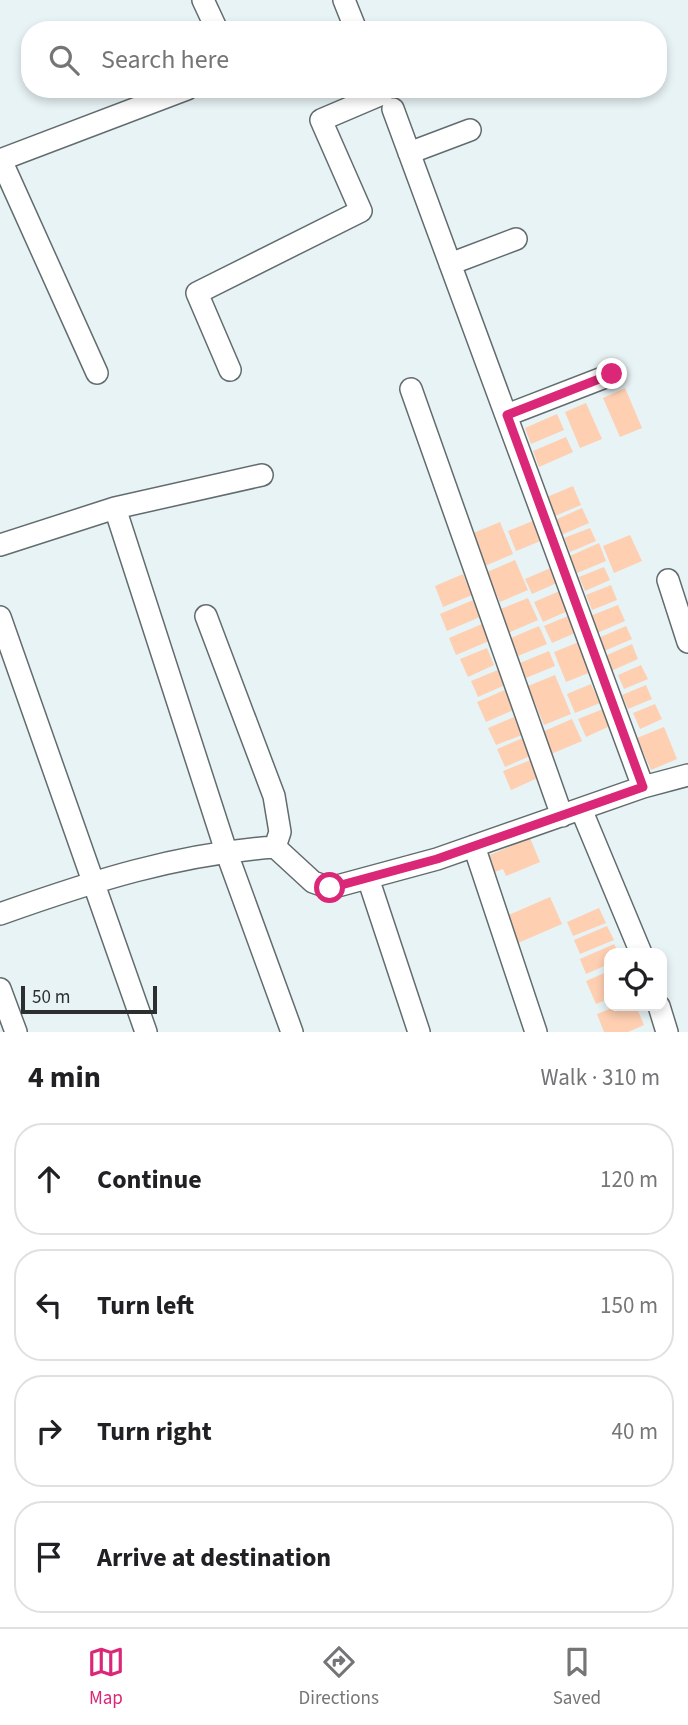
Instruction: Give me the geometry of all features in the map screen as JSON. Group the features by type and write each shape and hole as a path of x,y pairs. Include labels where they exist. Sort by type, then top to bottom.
{"street":[{"path":"203,0 213,21"},
{"path":"344,0 352,21"},
{"path":"97,373 1,160 163,98"},
{"path":"230,370 197,292 361,211 321,120 373,98"},
{"path":"393,109 643,787"},
{"path":"409,153 470,130"},
{"path":"450,264 516,239"},
{"path":"507,415 612,374"},
{"path":"411,389 571,812 639,948"},
{"path":"0,545 114,508 262,475"},
{"path":"114,508 226,850 292,1032"},
{"path":"668,580 688,642"},
{"path":"206,616 274,796 280,832 275,847"},
{"path":"0,617 90,881 146,1032"},
{"path":"0,914 90,881 147,865 226,850 275,847 313,883 330,888 474,846 643,787 688,775"},
{"path":"474,846 536,1032"},
{"path":"368,878 419,1032"},
{"path":"0,989 16,1032"},
{"path":"661,1011 667,1032"}],"building":[{"path":"625,388 642,428 620,437 603,398"},
{"path":"586,403 602,439 580,448 565,412"},
{"path":"557,414 564,430 531,444 525,428"},
{"path":"566,437 573,452 539,467 533,451"},
{"path":"573,486 581,505 555,516 547,497"},
{"path":"582,508 589,523 561,535 555,520"},
{"path":"535,520 543,540 516,551 508,531"},
{"path":"500,522 513,554 485,566 471,534"},
{"path":"590,528 596,541 570,552 564,538"},
{"path":"630,535 642,561 614,573 603,546"},
{"path":"599,543 606,561 577,573 570,556"},
{"path":"515,560 528,590 500,602 487,572"},
{"path":"553,567 559,582 532,594 525,579"},
{"path":"604,567 610,580 585,591 579,577"},
{"path":"463,574 472,595 443,607 435,586"},
{"path":"611,585 617,600 592,610 586,595"},
{"path":"562,590 570,610 543,622 534,602"},
{"path":"528,598 538,620 508,633 498,610"},
{"path":"473,600 480,617 447,631 440,614"},
{"path":"618,605 625,621 597,633 590,616"},
{"path":"568,616 575,633 552,643 544,626"},
{"path":"482,624 489,641 456,655 449,638"},
{"path":"539,626 547,644 518,656 511,638"},
{"path":"626,626 632,639 602,652 596,639"},
{"path":"579,642 591,672 566,682 554,652"},
{"path":"632,644 638,659 611,671 605,656"},
{"path":"487,648 494,665 468,677 460,659"},
{"path":"549,651 555,666 526,678 520,663"},
{"path":"641,665 648,679 624,689 618,675"},
{"path":"498,670 505,685 478,697 471,681"},
{"path":"555,675 571,714 544,725 528,686"},
{"path":"591,684 600,703 575,713 567,694"},
{"path":"646,685 652,699 628,709 622,695"},
{"path":"507,689 516,709 486,722 477,702"},
{"path":"655,704 662,719 640,729 633,713"},
{"path":"603,709 610,726 586,737 578,719"},
{"path":"514,717 522,735 496,745 488,728"},
{"path":"572,719 582,741 551,754 542,732"},
{"path":"664,727 677,759 651,770 637,738"},
{"path":"523,738 530,756 505,767 497,749"},
{"path":"533,759 540,777 511,790 503,771"},
{"path":"530,838 540,862 506,876 503,869 492,873 485,857"},
{"path":"550,897 562,924 518,943 506,916"},
{"path":"599,908 606,923 573,936 567,922"},
{"path":"607,926 614,940 580,954 574,940"},
{"path":"604,948 604,966 586,974 580,959"},
{"path":"604,973 604,1001 596,1004 586,981"},
{"path":"604,1011 638,1011 644,1025 628,1032 604,1032 597,1014"}],"route":[{"path":"330,888 437,859 643,787 507,415 612,374"}]}
